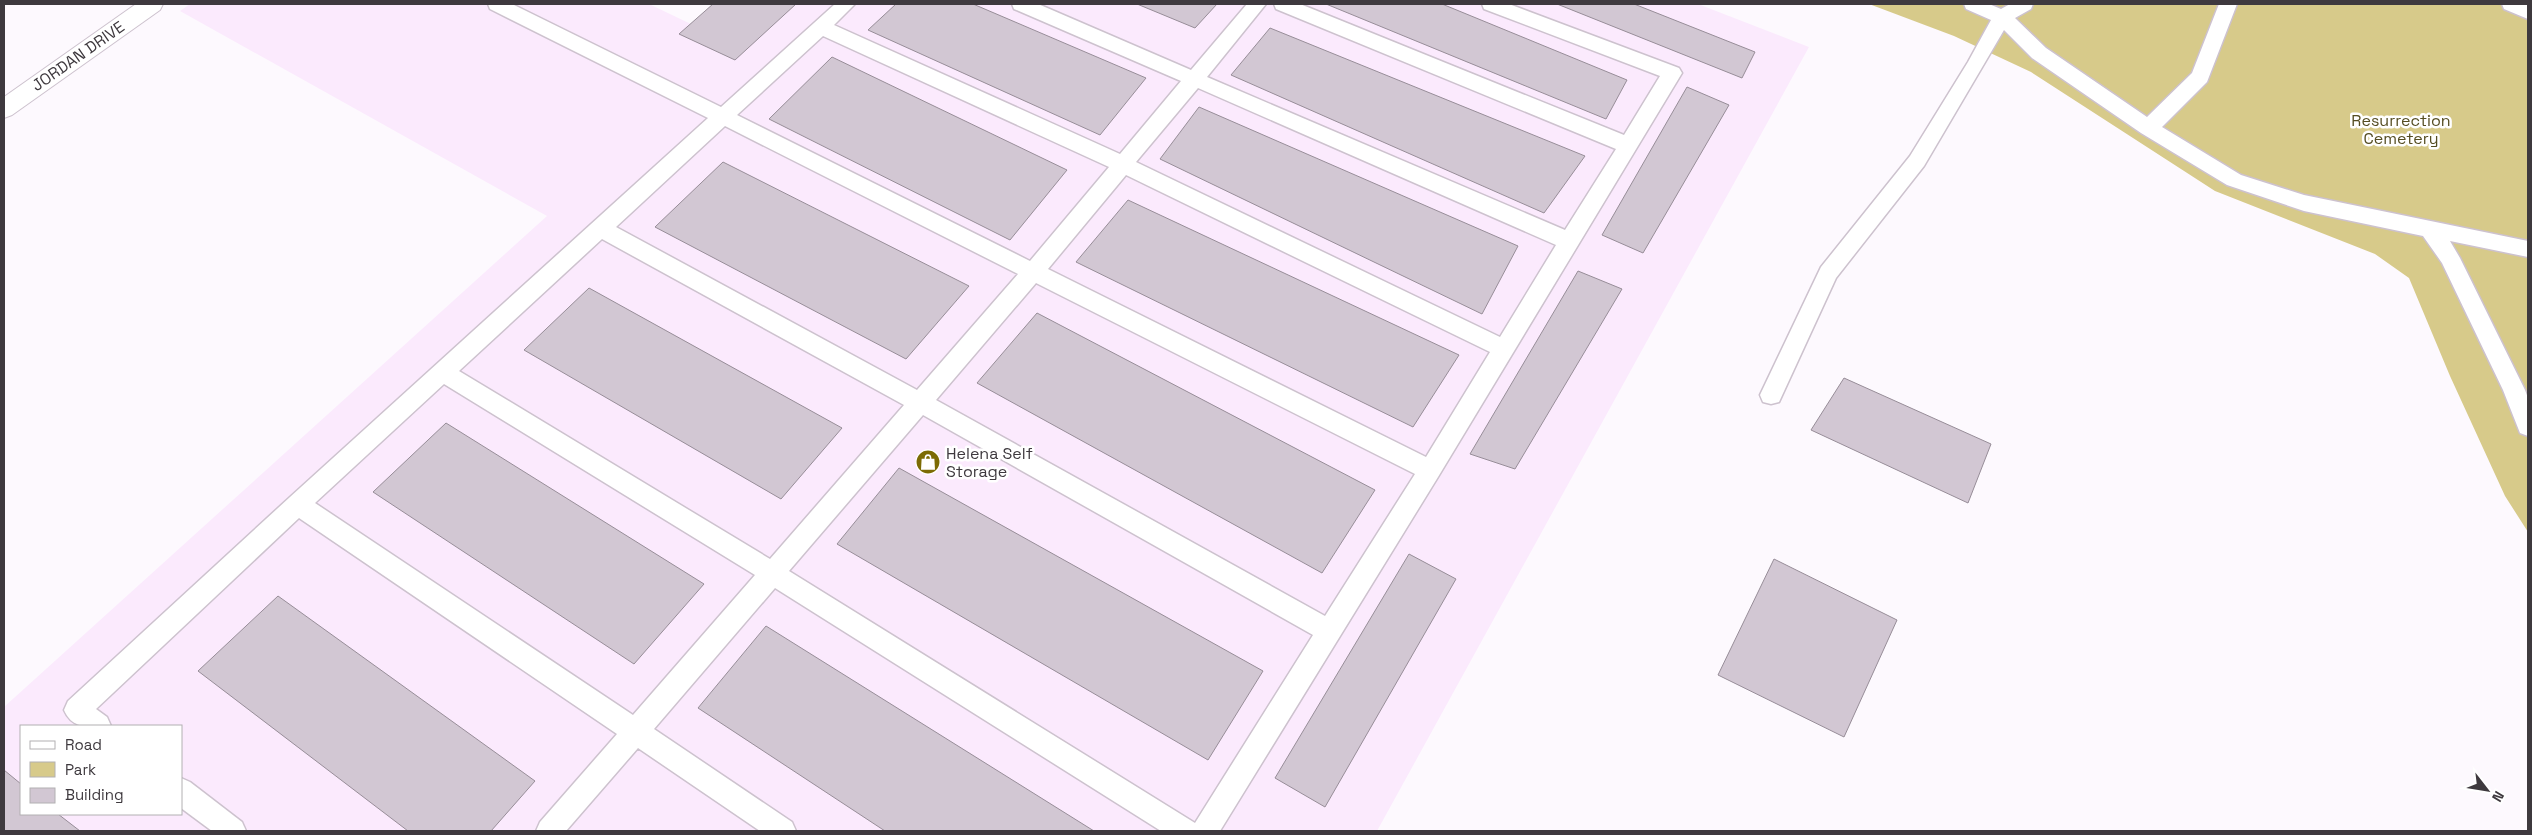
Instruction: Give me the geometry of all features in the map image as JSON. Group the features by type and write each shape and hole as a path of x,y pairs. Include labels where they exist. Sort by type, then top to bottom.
{"street":[{"name":"JORDAN DRIVE","path":"4,108 152,4"}],"lane":[{"path":"497,4 1430,470"},
{"path":"97,725 77,710 298,504 846,4"},
{"path":"1021,4 1569,241"},
{"path":"549,831 1033,272 1257,4"},
{"path":"1283,4 1628,146"},
{"path":"1205,831 1430,470 1672,73 1490,4"},
{"path":"1973,4 2002,17 2039,53 2148,128 2234,180 2304,202 2430,230 2528,248"},
{"path":"1771,395 1828,272 1917,161 1976,65 2002,17 2024,4"},
{"path":"2148,128 2200,77 2228,4"},
{"path":"2511,4 2528,13"},
{"path":"821,27 1122,164 1504,349"},
{"path":"600,228 920,402 1329,630"},
{"path":"2430,230 2450,258 2514,390 2528,426"},
{"path":"442,372 772,573 1185,831"},
{"path":"298,504 783,831"},
{"path":"182,792 233,831"}],"shaded area":[{"name":"Helena Self Storage","path":"190,4 649,4 693,25 717,4 1698,4 1809,47 1377,831 4,831 4,707 547,216 180,11"}],"green space":[{"name":"Resurrection Cemetery","path":"1869,4 2528,4 2528,532 2505,496 2450,376 2409,278 2375,254 2215,191 2031,72 1954,36"}],"building":[{"path":"713,4 796,4 735,60 679,34"},
{"path":"896,4 973,4 1146,78 1100,135 868,30"},
{"path":"1137,4 1217,4 1195,28"},
{"path":"1326,4 1442,4 1627,80 1606,119"},
{"path":"1557,4 1634,4 1755,52 1742,78"},
{"path":"1270,28 1585,156 1544,213 1231,75"},
{"path":"832,57 1067,170 1010,240 769,119"},
{"path":"1687,87 1729,105 1643,253 1602,235"},
{"path":"1199,107 1518,246 1482,314 1160,159"},
{"path":"723,162 969,286 906,359 655,227"},
{"path":"1128,200 1459,355 1413,427 1076,262"},
{"path":"1578,271 1622,289 1515,469 1470,454"},
{"path":"589,288 842,428 781,499 524,350"},
{"path":"1037,313 1375,490 1322,573 977,383"},
{"path":"1844,378 1991,444 1968,503 1811,430"},
{"path":"446,423 704,584 634,664 373,492"},
{"path":"899,468 1263,671 1208,760 837,544"},
{"path":"1409,554 1456,579 1325,807 1275,778"},
{"path":"1774,559 1897,620 1844,737 1718,675"},
{"path":"278,596 535,781 491,831 408,831 198,671"},
{"path":"766,626 1094,831 885,831 698,708"},
{"path":"4,770 20,783 20,815 59,815 80,831 4,831"}],"place":[{"name":"Helena Self Storage","path":"928,462"}]}
